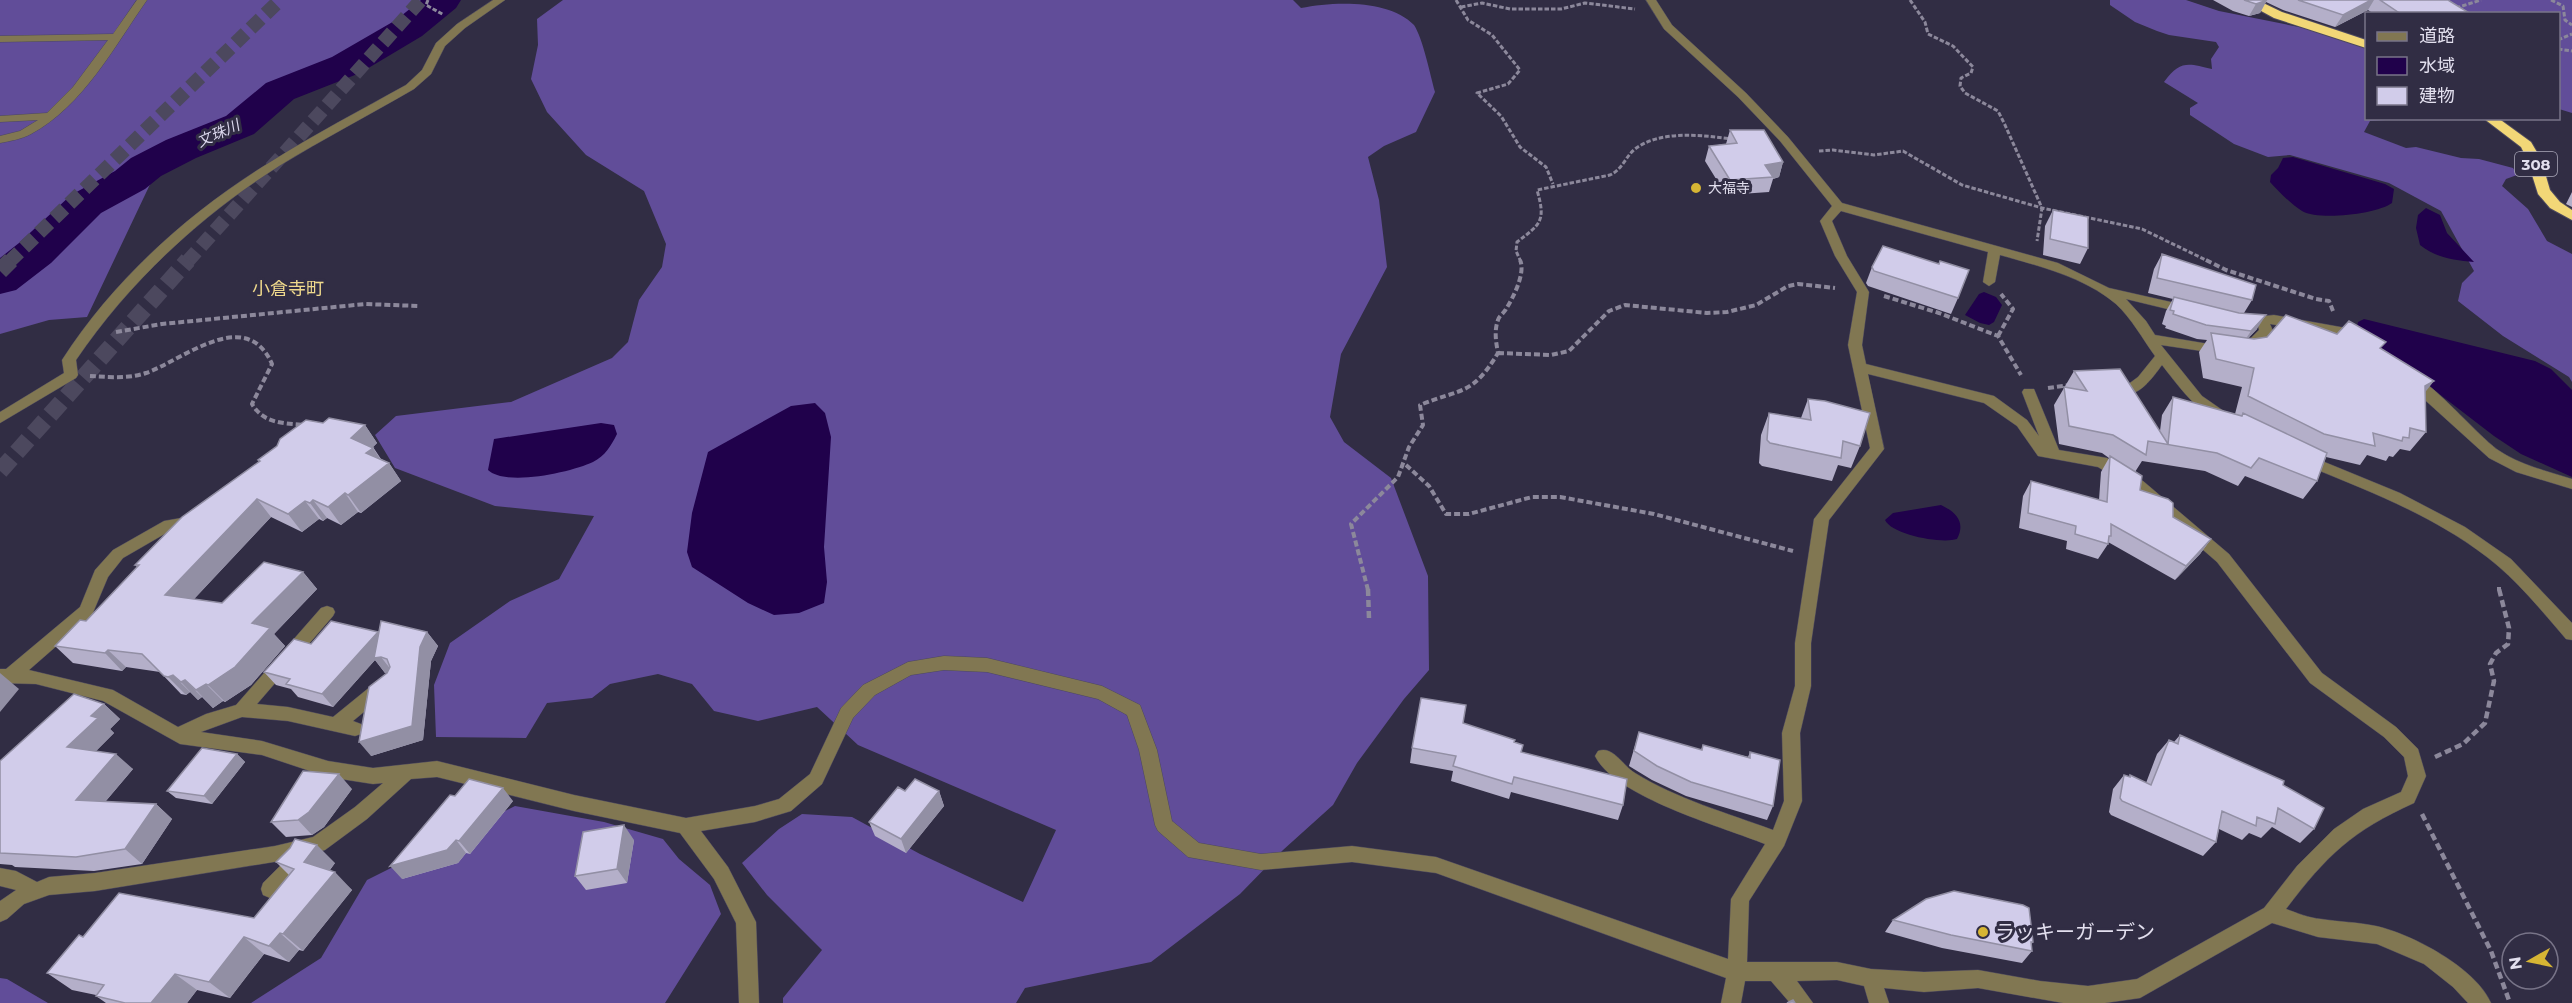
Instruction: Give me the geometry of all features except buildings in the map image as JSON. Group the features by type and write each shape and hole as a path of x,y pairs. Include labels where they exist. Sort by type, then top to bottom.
{"highway":[{"path":"2247,0 2278,15 2365,43"},
{"name":"308","path":"2492,120 2526,145 2534,159 2542,191 2572,216"}],"street":[{"path":"0,151 49,116 93,71 142,0"},
{"path":"0,418 71,375 69,360 83,338 137,274 212,210 257,176 410,87 427,72 440,45 462,26 500,0"},
{"path":"1653,5 1668,27 1742,95 1791,146 1838,206 2054,266 2094,284 2120,301 2141,324 2162,356 2197,399 2235,425"},
{"path":"0,39 114,38"},
{"path":"0,119 49,116"},
{"path":"0,140 25,133"},
{"path":"1731,1003 1737,972 1740,899 1778,840 1793,801 1791,733 1803,687 1803,643 1822,519 1877,449 1855,345 1863,292 1841,256 1826,221 1838,206"},
{"path":"1989,282 1995,249"},
{"path":"2106,292 2141,297 2202,314"},
{"path":"2230,321 2251,324 2274,319 2341,331 2371,352"},
{"path":"2150,339 2242,352 2249,351 2266,331 2263,321"},
{"path":"2126,391 2144,380 2162,356"},
{"path":"5,676 36,677 107,695 177,736 262,748 328,769 373,776 437,769 574,803 686,826 755,814 785,805 816,779 847,713 869,690 878,685 908,669 944,663 987,665 1102,693 1134,710 1148,750 1164,825 1195,851 1261,862 1352,854 1436,865 1737,972 1837,971 1871,978 1924,982 1978,979 2040,991 2088,996 2140,988 2271,914 2302,872 2331,843 2368,815 2408,797 2417,776 2412,754 2390,732 2316,678 2223,558 2138,485 2102,462 2043,452 2022,423 1989,399 1858,367"},
{"path":"2396,369 2413,381 2467,433 2496,456 2528,470 2572,484"},
{"path":"2029,392 2053,453"},
{"path":"2294,454 2427,513 2481,544 2530,587 2572,634"},
{"path":"5,676 86,611 101,574 118,554 164,527 181,524 192,528 201,521"},
{"path":"242,710 327,612"},
{"path":"336,725 391,680"},
{"path":"78,708 95,692"},
{"path":"177,736 212,719 242,710 288,714 355,729"},
{"path":"1604,756 1626,777 1658,795 1778,840"},
{"path":"0,913 17,898 49,886 95,882 275,854 318,844 361,813 407,772"},
{"path":"686,826 721,873 746,922 749,1003"},
{"path":"270,890 300,858 306,846"},
{"path":"0,877 16,880 36,891"},
{"path":"2271,914 2318,928 2377,935 2431,957 2460,980 2481,1003"},
{"path":"1777,973 1803,1003"},
{"path":"1871,978 1879,1003"}],"path":[{"path":"1456,0 1468,20 1498,40 1520,70 1519,76 1511,82 1495,90 1477,93 1482,101 1497,112 1524,152 1548,166 1553,184"},
{"path":"1910,0 1925,22 1928,34 1948,41 1960,50 1973,67 1971,73 1961,78 1960,86 1965,93 1998,111 2042,208 2034,261"},
{"path":"2450,9 2481,0"},
{"path":"2551,0 2563,6 2565,20 2572,25"},
{"path":"1461,7 1482,3 1510,9 1561,9 1585,3 1653,5"},
{"path":"1369,619 1369,594 1354,543 1351,524 1398,478 1406,465 1408,448 1422,433 1425,423 1420,405 1472,389 1488,372 1498,353 1495,337 1498,319 1506,309 1520,277 1522,265 1516,251 1517,242 1539,226 1545,212 1537,189 1553,184 1580,182 1609,175 1623,168 1632,152 1646,141 1708,136 1739,141"},
{"path":"1791,146 1815,152 1833,150 1874,155 1903,151 1962,185 2042,208 2142,229 2226,270 2329,302 2341,331"},
{"path":"1989,282 2013,309 1998,336"},
{"path":"1498,353 1551,355 1569,351 1609,311 1625,305 1641,304 1707,313 1756,305 1788,286 1798,284 1863,292 1939,313 1998,336 2018,368 2029,392 2075,385"},
{"path":"83,338 162,324 365,304 419,306"},
{"path":"71,375 121,378 145,373 207,344 228,337 248,338 261,347 273,366 252,404 257,415 265,420 306,425 312,430"},
{"path":"1406,465 1430,484 1446,514 1458,517 1521,498 1544,496 1575,499 1654,513 1815,556"},
{"path":"2414,764 2439,756 2463,744 2485,723 2494,681 2490,664 2496,653 2508,644 2510,629 2500,602 2497,558"},
{"path":"2409,793 2428,825 2491,951 2510,1003"}],"shaded area":[{"path":"0,0 437,0 404,27 381,36 347,62 274,89 235,123 154,176 87,317 49,320 0,334"},
{"path":"563,0 1293,0 1301,8 1330,4 1362,4 1377,7 1404,17 1414,25 1435,92 1416,132 1384,146 1368,157 1379,200 1387,267 1341,354 1330,417 1344,442 1391,478 1428,576 1429,670 1404,699 1357,763 1333,805 1283,850 1240,894 1151,962 1025,988 1016,1003 783,1003 783,998 822,950 767,895 742,863 779,829 802,814 852,817 920,854 1023,902 1056,830 858,745 817,707 758,721 714,711 692,684 658,674 610,684 592,698 547,703 526,738 436,737 434,685 450,643 510,601 559,579 594,516 495,506 395,468 375,435 396,416 511,402 612,358 628,342 639,300 662,267 666,244 644,191 586,155 547,112 531,79 538,45 537,19"},
{"path":"2110,0 2186,0 2219,11 2304,28 2365,47 2365,120 2386,120 2370,121 2364,132 2406,148 2416,147 2513,168 2517,175 2506,179 2502,186 2528,209 2547,241 2572,254 2572,382 2569,377 2503,336 2458,301 2462,283 2474,271 2441,211 2389,183 2290,155 2268,157 2234,144 2190,115 2190,108 2198,103 2164,82 2175,70 2185,65 2212,69 2211,59 2219,47 2216,42 2157,31 2135,22 2110,5"},
{"path":"2436,0 2572,0 2572,113 2560,109 2560,12 2456,12"},
{"path":"515,806 604,822 663,839 679,859 710,885 721,914 665,1003 251,1003 321,958 367,880"},
{"path":"0,978 7,979 48,1003 0,1003"}],"water":[{"path":"2293,157 2385,184 2394,189 2392,203 2374,210 2348,215 2321,216 2302,211 2270,182 2271,175 2283,158"},
{"path":"2426,208 2440,215 2447,233 2474,262 2439,256 2420,245 2416,228 2418,215"},
{"path":"1984,292 1996,297 2002,305 1994,322 1989,325 1965,315 1979,294"},
{"path":"2364,319 2535,361 2551,369 2572,390 2572,477 2521,454 2494,436 2369,340 2357,327 2358,322"},
{"path":"815,403 825,413 831,437 824,547 827,582 824,603 799,613 774,615 748,603 692,567 687,552 692,513 708,452 791,406"},
{"path":"601,423 614,425 617,434 601,457 593,462 570,470 524,478 497,475 488,470 494,439"},
{"path":"1941,505 1958,518 1960,533 1957,539 1940,540 1918,537 1897,530 1885,520 1893,513"}],"waterway":[{"name":"文珠川","path":"0,280 35,253 86,204 130,180 146,167 181,149 240,125 280,91 346,65 409,28 443,0"}],"tunnel":[{"path":"9,262 280,0"},
{"path":"187,262 421,0"},
{"path":"0,471 188,260"},
{"path":"0,271 9,262"}],"place":[{"name":"大福寺","path":"1696,188"},
{"name":"ラッキーガーデン","path":"1983,932"}],"district":[{"name":"小倉寺町","path":"288,289"}]}
